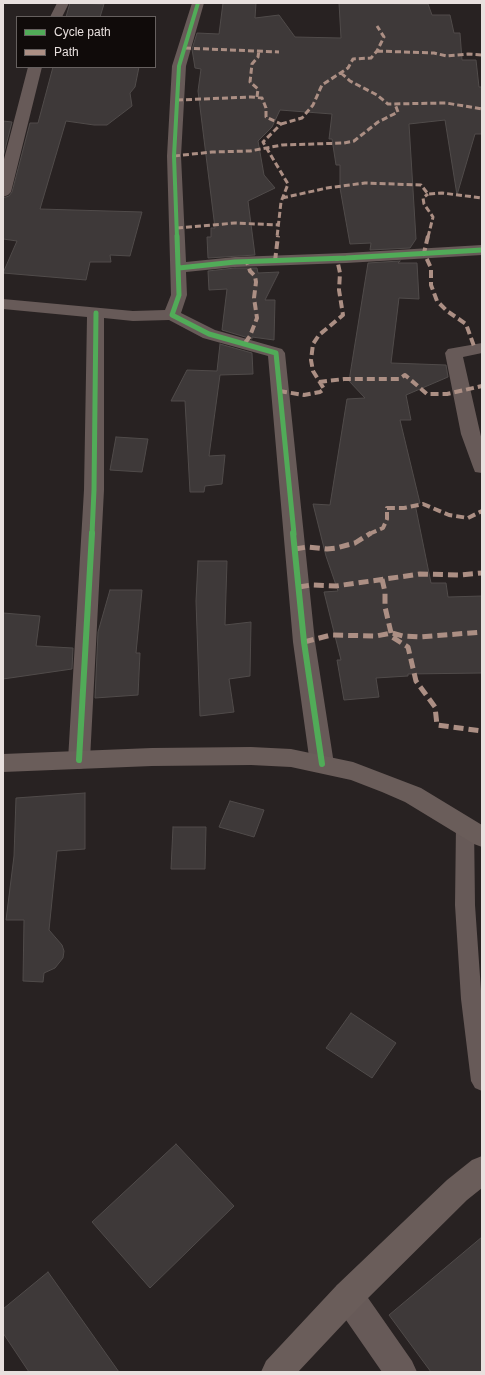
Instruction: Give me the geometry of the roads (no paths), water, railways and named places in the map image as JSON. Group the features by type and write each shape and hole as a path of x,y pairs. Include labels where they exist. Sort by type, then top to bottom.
{"main road":[{"path":"3,763 152,757 251,756 291,758 353,771 390,785 413,795 474,831"},
{"path":"277,1372 348,1296 457,1190 482,1170"}],"street":[{"path":"56,16 63,3"},
{"path":"172,315 179,295 174,156 179,66 198,3"},
{"path":"3,192 35,68"},
{"path":"179,268 235,262 346,258 482,250"},
{"path":"3,304 133,316 172,315 209,334 276,353 304,642 322,764"},
{"path":"79,760 94,490 96,313"},
{"path":"482,348 454,353 470,434 482,467"},
{"path":"348,1296 401,1372"}],"lane":[{"path":"474,831 465,905 470,999 482,1081"}]}
